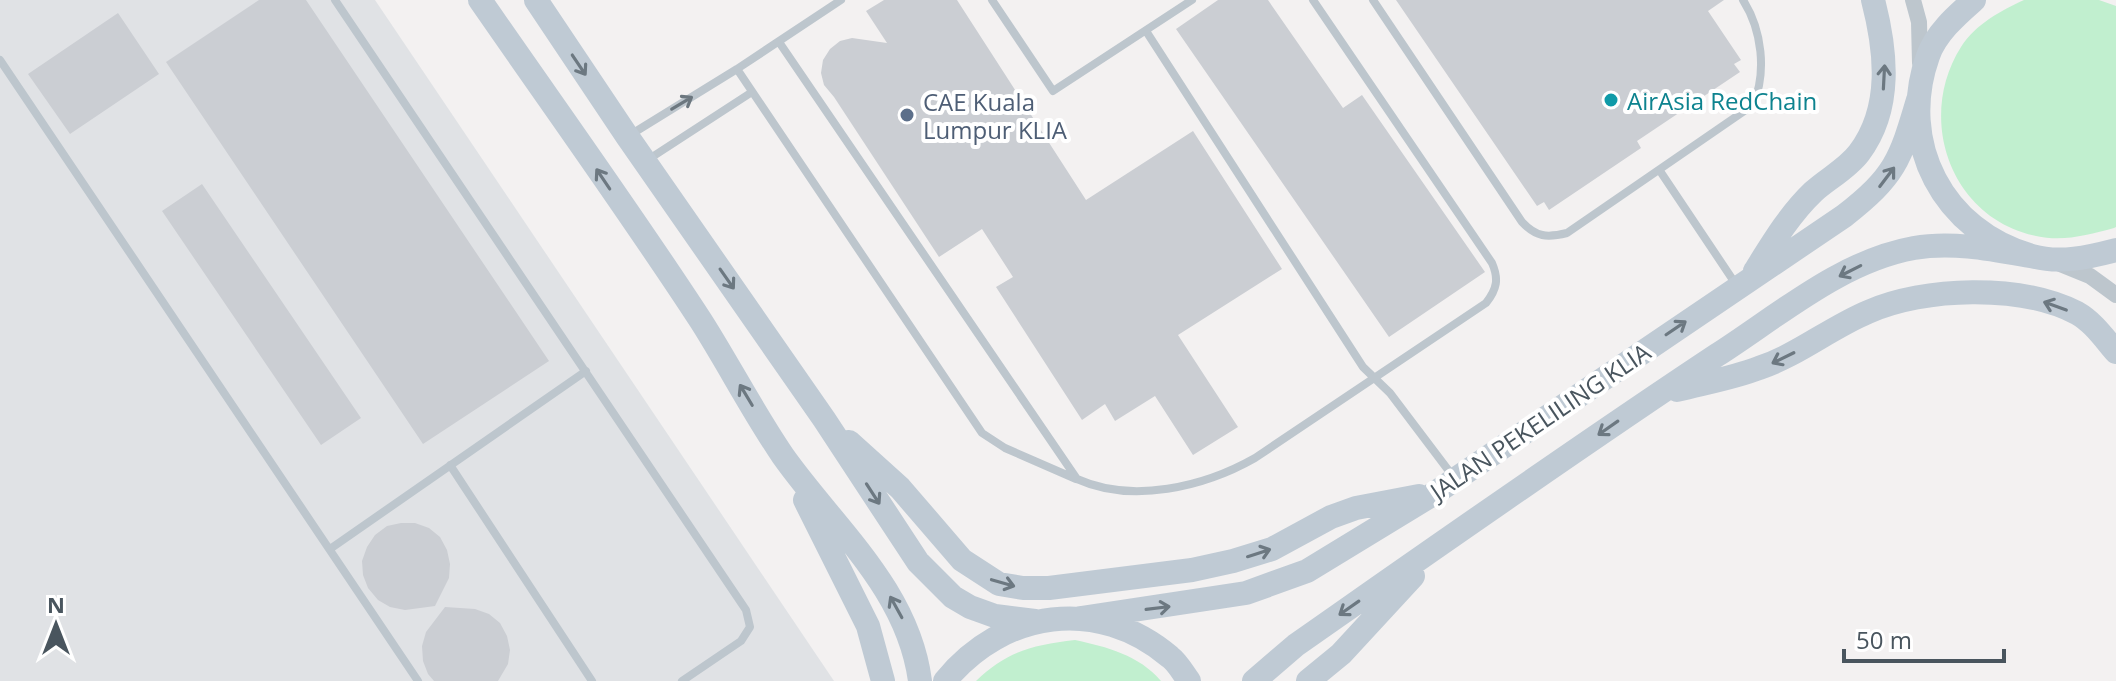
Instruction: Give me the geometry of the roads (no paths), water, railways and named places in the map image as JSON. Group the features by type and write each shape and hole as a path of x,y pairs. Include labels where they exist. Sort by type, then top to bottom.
{"main road":[{"path":"480,0 701,321 783,455 868,626 883,681"},
{"path":"536,0 824,419 918,562 934,581 970,607 995,616 1035,621"},
{"path":"1745,282 1793,214 1812,193 1859,153 1870,134 1880,110 1884,62 1873,0"},
{"name":"JALAN PEKELILING KLIA","path":"945,681 965,658 997,635 1035,621 1197,603 1280,582 1337,554 1445,486 1844,216 1876,191 1894,169 1918,100 1929,53 1953,17 1974,0"},
{"name":"JALAN PEKELILING KLIA","path":"1918,100 1920,143 1935,183 1943,194 1961,217 1995,242 2035,257"},
{"name":"JALAN PEKELILING KLIA","path":"1254,681 1296,645 1448,539 1655,396 1824,285 1878,259 1914,248 1982,248 2035,257 2078,259 2116,250"},
{"path":"1655,396 1759,369 1868,312 1901,300 1939,295 1995,294 2044,301 2077,314 2096,328 2116,352"},
{"path":"824,419 900,488 962,560 999,584 1023,588 1049,588 1192,570 1233,561 1272,549 1331,517 1356,508 1445,486"},
{"path":"783,455 879,578 902,618 915,650 920,681"},
{"path":"1308,681 1341,654 1448,539"},
{"name":"JALAN PEKELILING KLIA","path":"1081,618 1130,630 1172,658 1189,681"}],"street":[{"path":"1913,0 1919,22 1918,100"},
{"path":"2035,257 2090,276 2116,295"}],"lane":[{"path":"335,0 750,619 750,627 741,641 682,681"},
{"path":"627,136 737,69 841,0"},
{"path":"992,0 1053,91 1192,0"},
{"path":"737,69 982,433 1005,448 1089,485 1128,491 1172,488 1217,475 1255,458 1486,303 1496,286 1497,274 1492,263 1313,0"},
{"path":"1373,0 1530,231 1542,237 1567,233 1753,105 1760,81 1759,42 1757,24 1743,0"},
{"path":"1146,31 1363,367 1390,393 1445,486"},
{"path":"779,42 1077,479"},
{"path":"0,60 418,681"},
{"path":"645,162 752,92"},
{"path":"1660,171 1745,282"},
{"path":"330,549 586,371"},
{"path":"450,465 592,681"}],"place":[{"name":"AirAsia RedChain","path":"1611,100"},
{"name":"CAE Kuala Lumpur KLIA","path":"907,115"}]}
